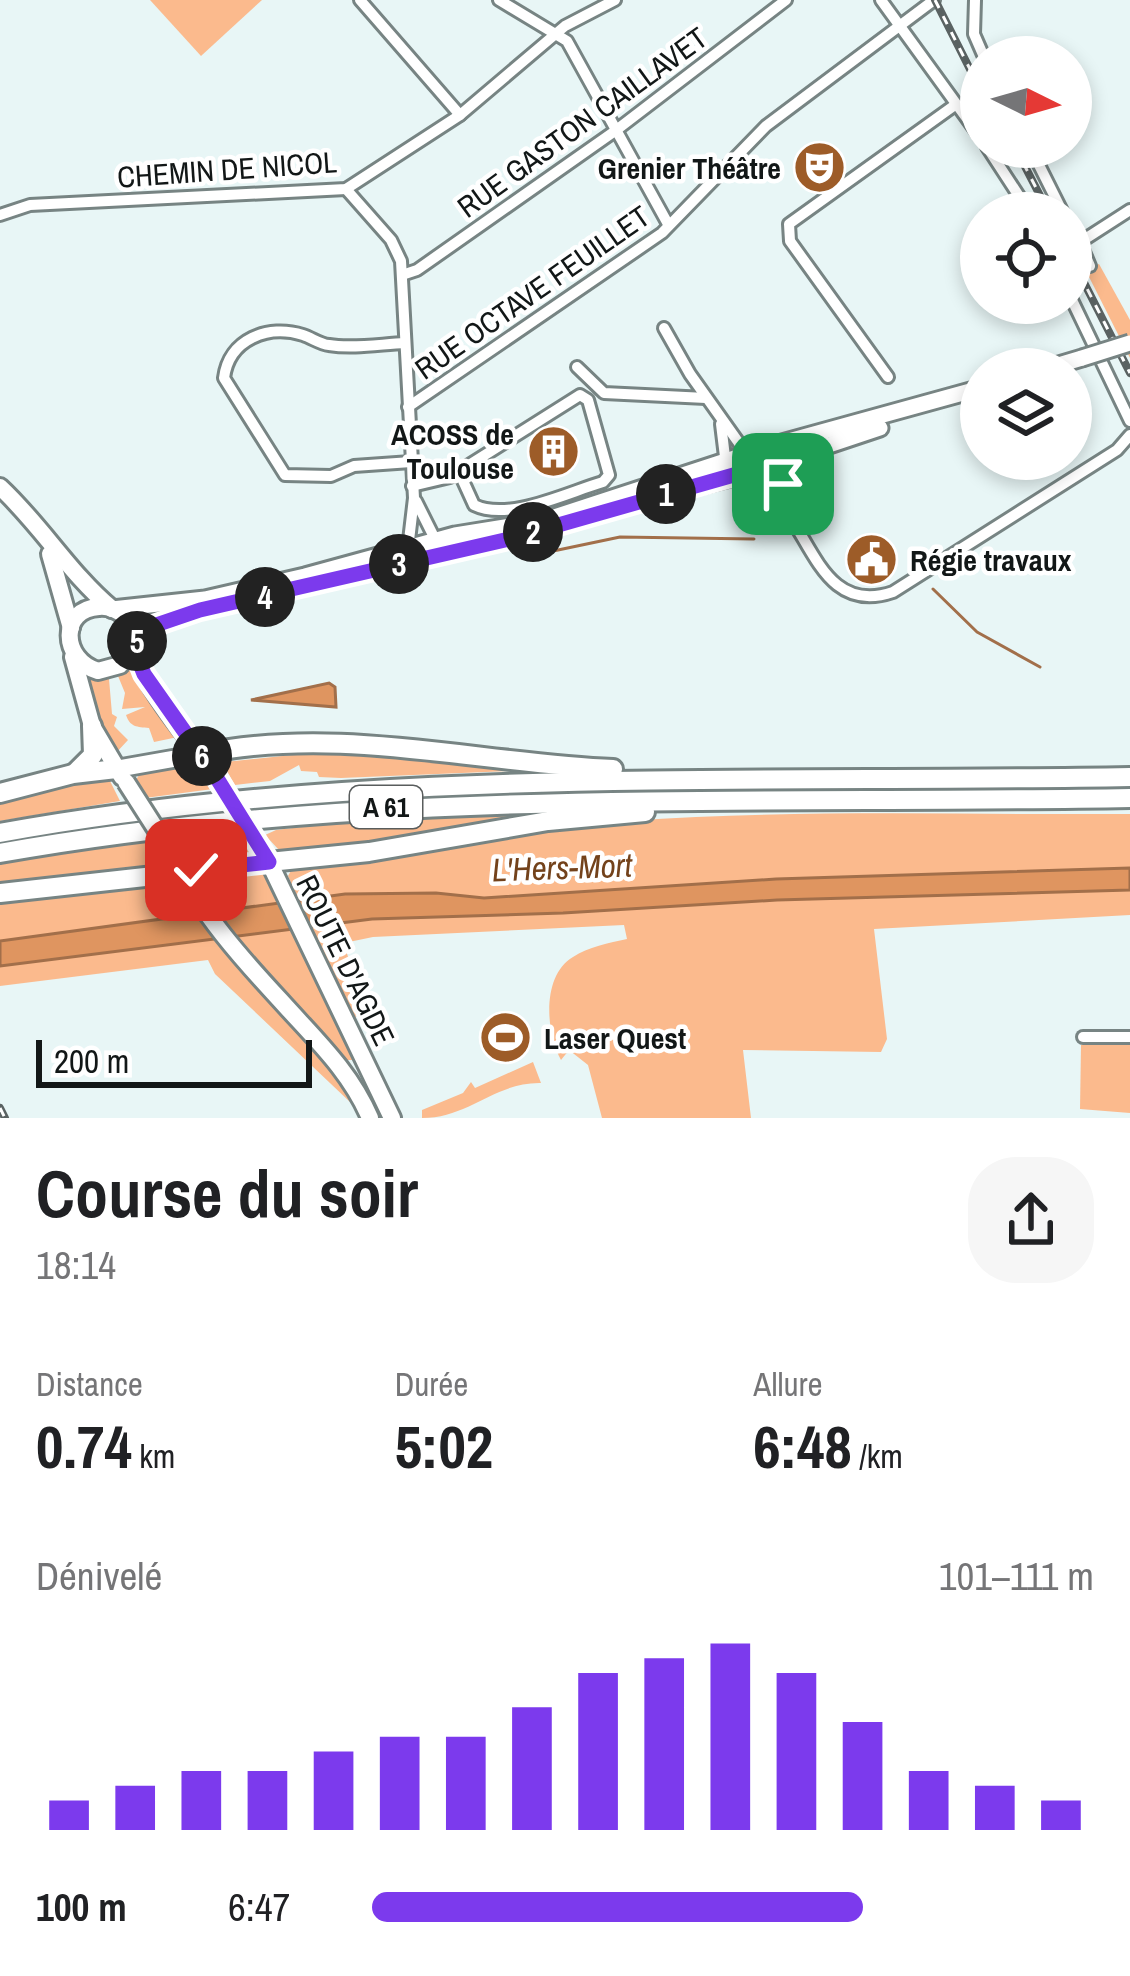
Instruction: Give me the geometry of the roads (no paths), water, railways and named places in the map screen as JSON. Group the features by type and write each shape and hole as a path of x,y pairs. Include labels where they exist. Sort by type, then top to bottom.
{"highway":[{"path":"73,774 93,755 92,726"},
{"path":"201,754 277,746 386,747 632,770 644,781"},
{"path":"0,793 73,774 121,776"},
{"name":"A 61","path":"0,832 140,810 310,792 644,781 1130,777"},
{"name":"A 61","path":"0,853 166,826 334,810 531,802 1130,798"},
{"path":"269,862 369,852 548,821 775,801"},
{"path":"0,892 177,864"}],"main road":[{"path":"1092,360 1130,348"},
{"path":"438,548 644,491 754,451 960,397"},
{"path":"71,628 84,611 98,607 205,599 730,478 960,399"},
{"path":"749,472 754,451"},
{"path":"0,487 82,583 128,621 133,646"},
{"path":"33,521 60,579 73,654 90,669 106,671 126,660 153,626 410,554"},
{"name":"ROUTE D'AGDE","path":"133,646 144,674 269,862 392,1118"},
{"name":"ROUTE D'AGDE","path":"73,654 92,726 193,893 249,966 338,1062 370,1118"},
{"path":"121,776 201,754"},
{"path":"177,864 269,862"}],"street":[{"path":"360,0 460,116"},
{"path":"499,0 567,41 668,224"},
{"name":"CHEMIN DE NICOL","path":"0,215 30,205 346,189 460,116 554,34 615,0"},
{"name":"RUE GASTON CAILLAVET","path":"402,275 417,270 615,131 786,0"},
{"path":"881,0 960,110"},
{"path":"899,28 934,0"},
{"path":"975,0 975,36"},
{"name":"RUE OCTAVE FEUILLET","path":"408,407 656,238 766,127 899,28"},
{"path":"888,377 790,241 789,224 956,105"},
{"path":"346,189 398,250 413,492 410,554"},
{"path":"1092,232 1130,210"},
{"path":"1083,324 1130,422"},
{"path":"664,328 718,416 754,451 776,463 784,481 785,509"},
{"path":"405,343 333,346 295,333 262,333 245,340 226,365 224,378 285,475 331,476 354,466 411,462"},
{"path":"577,367 604,393 706,398"},
{"path":"413,492 459,472 580,394 588,400 609,475 603,482 526,504 486,509 474,505 459,472"},
{"path":"718,416 730,478"},
{"path":"749,472 785,509 831,581 849,593 879,597 1122,447 1130,435"},
{"path":"413,492 438,548"},
{"path":"1083,1037 1130,1037"}],"waterway":[{"path":"539,554 620,537 754,539"},
{"path":"933,589 977,632 1040,667"}],"railway":[{"path":"935,0 960,49"},
{"path":"1026,168 1038,192"},
{"path":"1092,298 1130,373"},
{"path":"0,1108 5,1118"}],"place":[{"name":"Grenier Théâtre","path":"820,168"},
{"name":"ACOSS de Toulouse","path":"553,451"},
{"name":"Régie travaux","path":"871,560"},
{"name":"Laser Quest","path":"505,1038"}],"water label":[{"name":"L'Hers-Mort","path":"562,867"}]}
